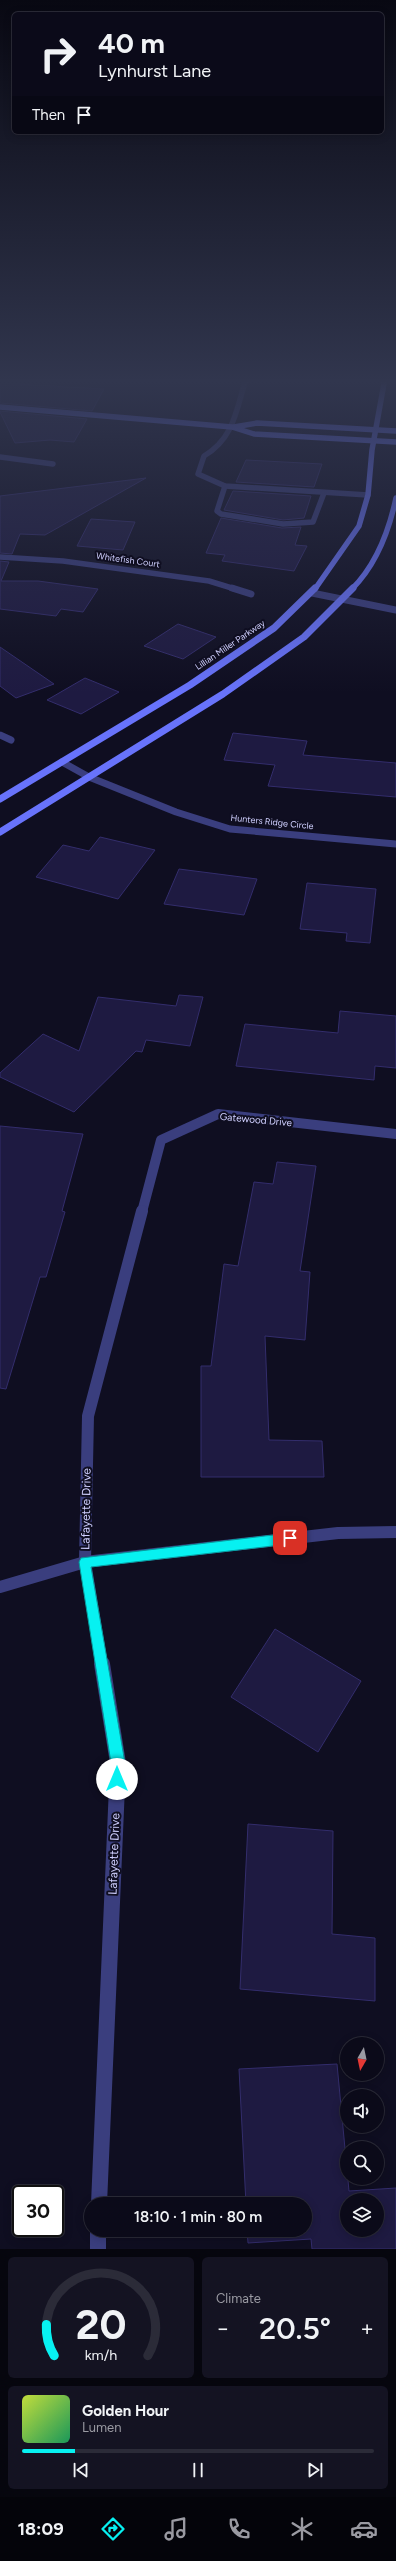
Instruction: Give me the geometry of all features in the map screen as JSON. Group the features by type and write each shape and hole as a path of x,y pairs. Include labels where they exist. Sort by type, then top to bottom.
{"main road":[{"name":"Lillian Miller Parkway","path":"0,799 190,685 274,628 312,593 359,526 368,495 369,483"},
{"path":"0,832 223,694 304,636 363,578 377,556 390,528 396,498"}],"street":[{"path":"218,483 225,486 368,495"},
{"path":"225,486 216,511 221,514 294,524 311,524 316,520 324,493"},
{"name":"Whitefish Court","path":"0,557 63,561 209,581 251,594"},
{"path":"312,593 396,610"},
{"path":"0,735 11,740"},
{"name":"Hunters Ridge Circle","path":"62,762 89,777 176,812 230,829 396,844"},
{"name":"Gatewood Drive","path":"120,1294 161,1140 218,1114 396,1134"},
{"name":"Lafayette Drive","path":"99,2197 118,1763 85,1562 88,1416 120,1294"},
{"path":"0,1587 85,1562 338,1533 396,1532"},
{"path":"98,2237 98,2249"}],"building":[{"path":"106,483 137,483 45,535 20,534 12,554 0,553 0,496"},
{"path":"251,483 315,483 314,487"},
{"path":"233,491 311,496 304,518 283,520 224,510"},
{"path":"221,518 282,528 301,527 295,545 307,546 294,571 222,561 225,555 206,553"},
{"path":"91,519 135,522 123,550 77,546"},
{"path":"0,561 9,562 1,581 38,581 98,589 83,612 61,609 56,616 0,609"},
{"path":"178,624 216,637 183,659 144,646"},
{"path":"0,647 54,684 16,698 0,686"},
{"path":"85,678 119,692 81,714 47,700"},
{"path":"233,733 307,741 303,755 396,763 396,797 268,786 275,765 224,760"},
{"path":"100,837 155,850 118,899 36,877 63,845 89,851"},
{"path":"179,869 257,879 244,915 164,904"},
{"path":"307,883 376,889 370,943 346,941 347,933 300,929"},
{"path":"179,995 203,997 190,1046 146,1040 142,1052 136,1051 74,1112 0,1077 0,1073 43,1034 79,1051 98,997 176,1006"},
{"path":"340,1011 396,1016 396,1068 375,1066 374,1080 236,1066 245,1024 338,1033"},
{"path":"0,1126 83,1134 62,1211 65,1212 46,1277 40,1277 6,1389 0,1388"},
{"path":"277,1162 316,1166 300,1271 310,1272 305,1340 265,1336 269,1440 322,1441 324,1477 201,1477 201,1366 211,1366 224,1264 238,1266 254,1182 273,1184"},
{"path":"275,1629 361,1681 318,1752 231,1697"},
{"path":"248,1824 333,1831 332,1934 375,1938 375,2001 240,1989"},
{"path":"337,2064 340,2096 340,2133 344,2133 344,2141 340,2141 340,2185 348,2185 349,2191 396,2188 396,2249 312,2249 311,2239 248,2243 248,2237 312,2237 312,2197 246,2197 239,2069"}],"route":[{"path":"117,1779 118,1763 85,1562 290,1538"}]}
